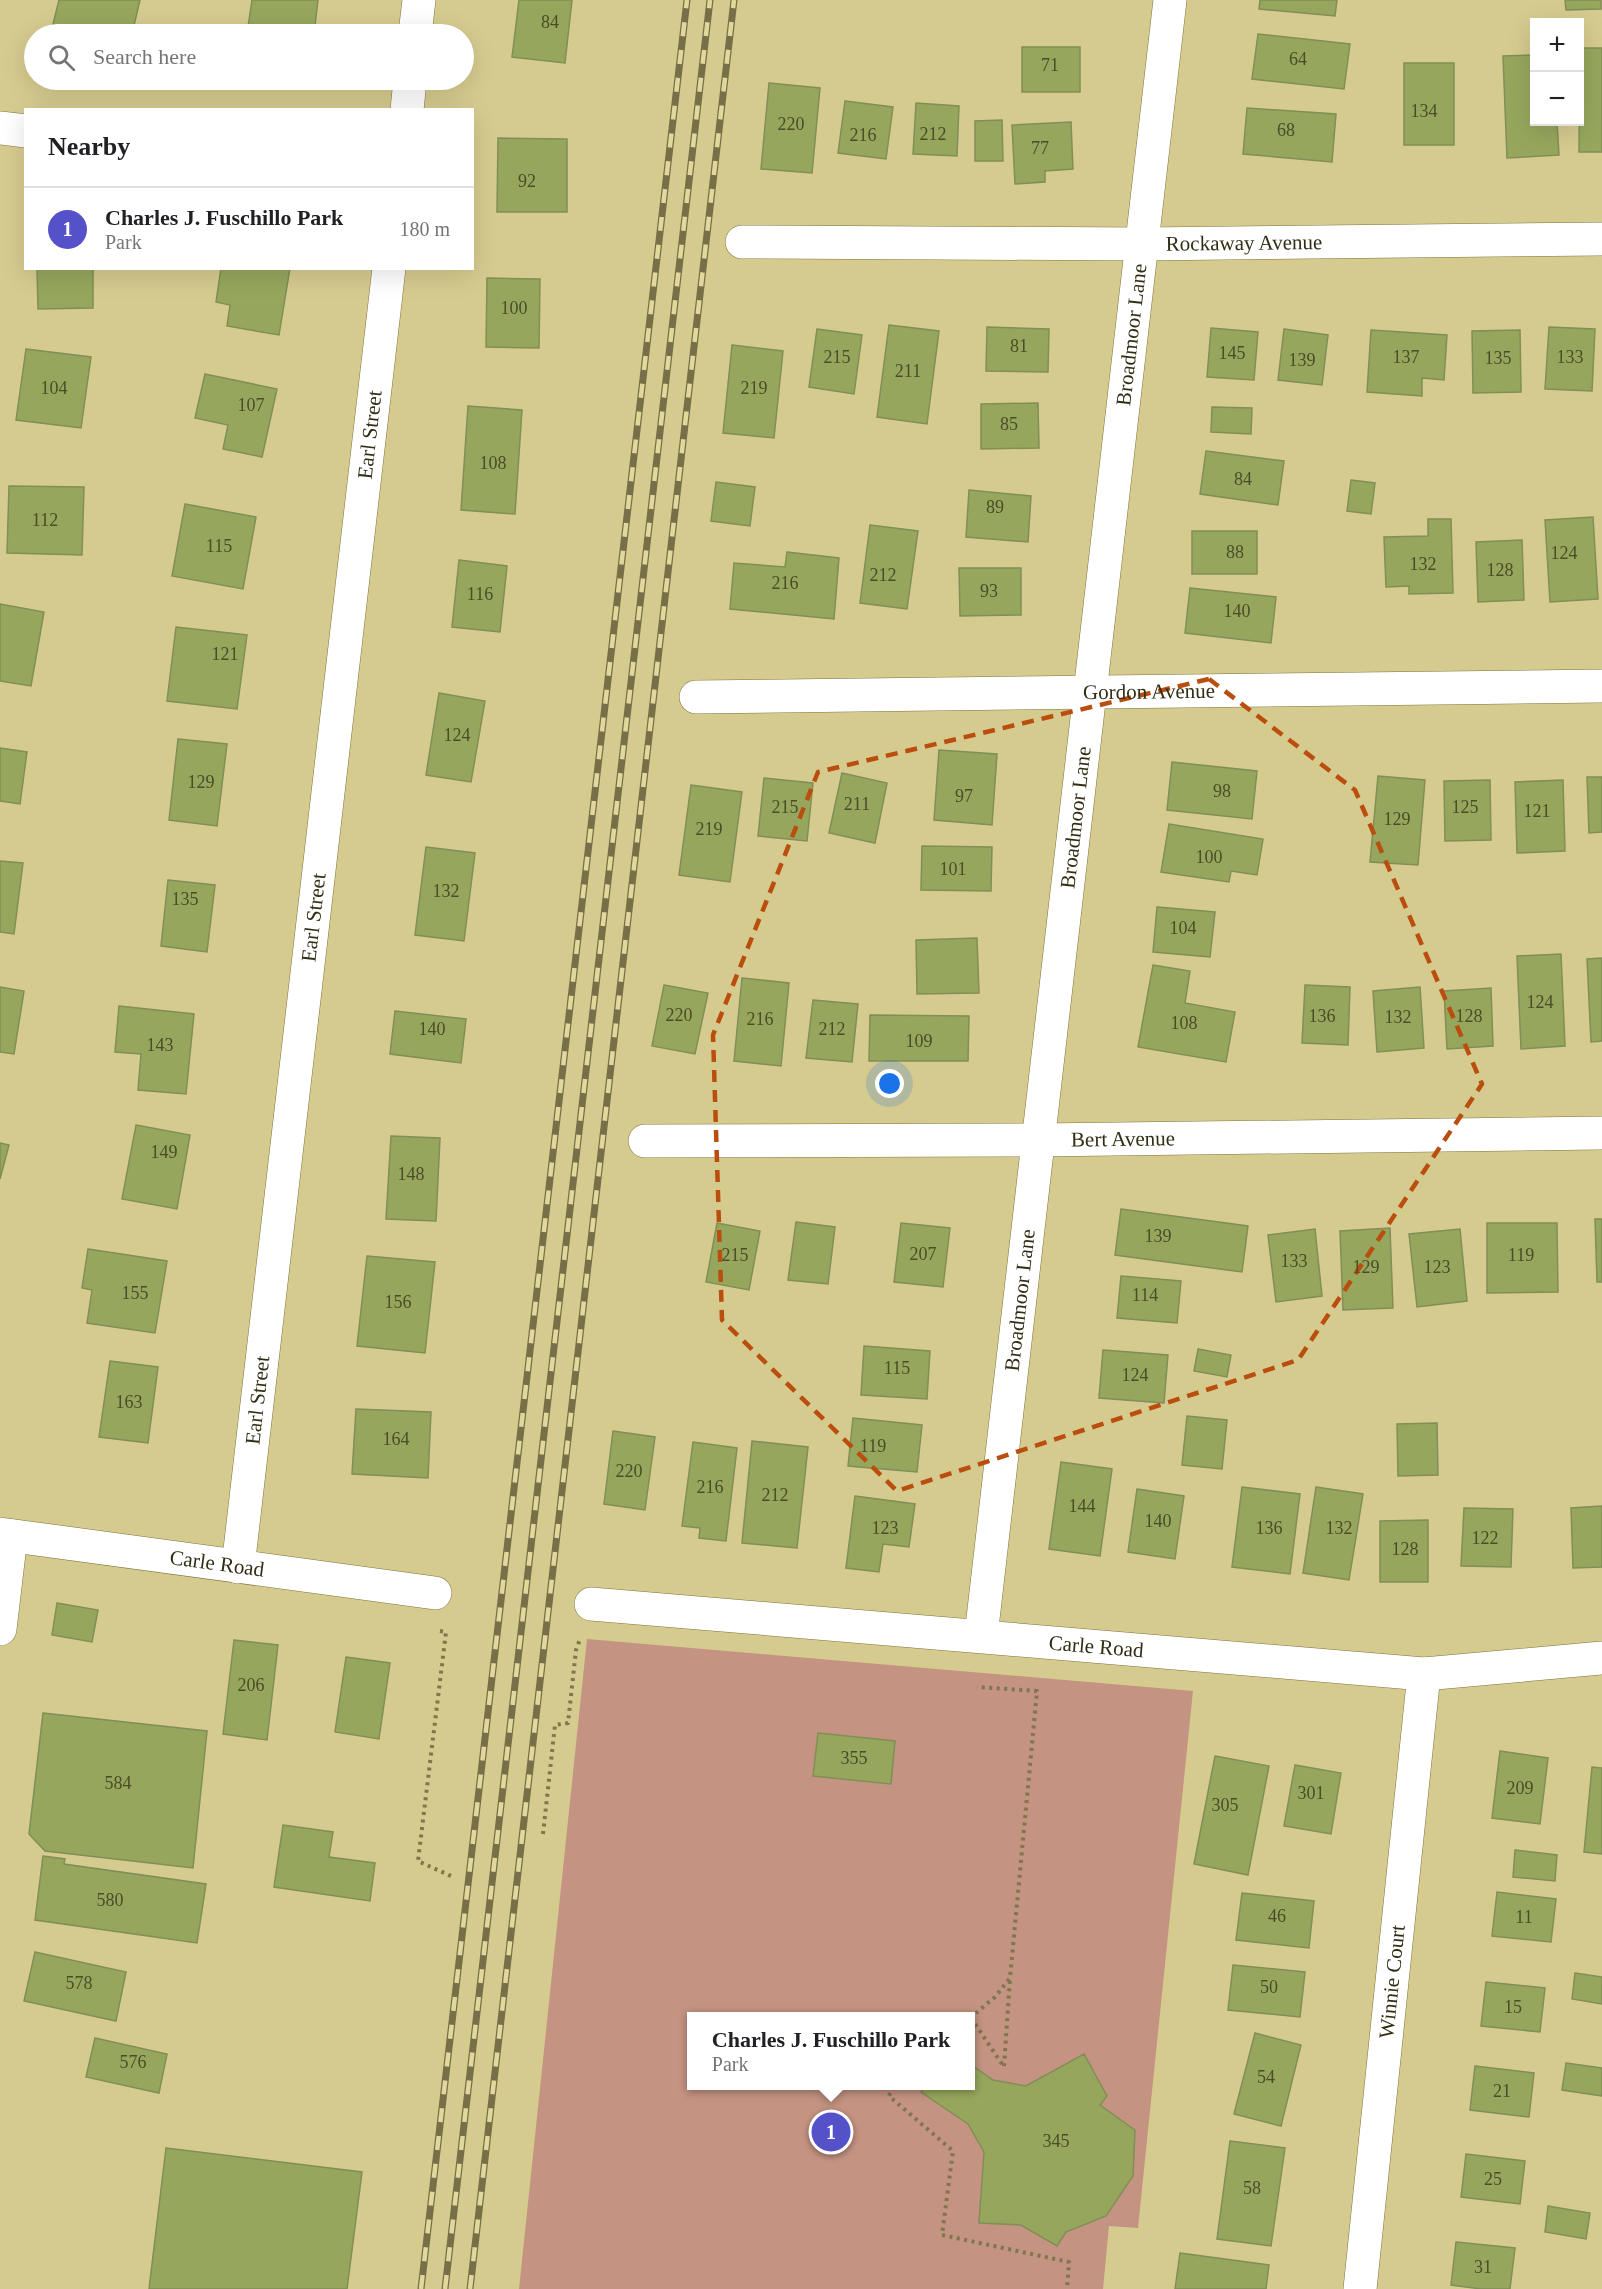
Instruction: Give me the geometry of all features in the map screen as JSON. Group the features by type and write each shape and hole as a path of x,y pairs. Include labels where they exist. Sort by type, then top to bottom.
{"street":[{"path":"416,24 419,0"},
{"name":"Broadmoor Lane","path":"981,1636 1170,0"},
{"path":"407,108 409,90"},
{"path":"0,128 24,131"},
{"name":"Rockaway Avenue","path":"742,242 1143,244 1602,239"},
{"name":"Earl Street","path":"238,1566 388,270"},
{"name":"Gordon Avenue","path":"696,697 1602,687"},
{"name":"Bert Avenue","path":"645,1142 1602,1133"},
{"path":"0,1629 6,1535"},
{"name":"Carle Road","path":"6,1535 435,1593"},
{"name":"Carle Road","path":"591,1604 1424,1674 1602,1658"},
{"name":"Winnie Court","path":"1360,2289 1424,1674"}],"path":[{"path":"435,1593 434,1630 446,1632 418,1861 453,1876"},
{"path":"543,1834 555,1725 568,1723 576,1650 591,1604"},
{"path":"975,2024 1004,2067 1010,1978 1037,1691 977,1687"},
{"path":"975,2014 995,1997 1010,1978"},
{"path":"891,2090 889,2096 953,2151 942,2235 1070,2262 1067,2289"}],"highlighted area":[{"path":"1209,679 1355,790 1482,1084 1298,1360 897,1491 722,1320 713,1035 818,772"}],"shaded area":[{"path":"587,1639 1193,1691 1138,2228 1109,2226 1103,2289 519,2289"}],"building":[{"path":"59,0 140,0 134,24 53,24"},
{"path":"252,0 318,0 315,24 248,24"},
{"path":"519,0 572,0 565,63 512,57"},
{"path":"1260,0 1337,0 1335,16 1259,9"},
{"path":"1565,0 1601,0 1601,9 1566,10"},
{"path":"1258,34 1350,44 1344,89 1252,79"},
{"path":"1022,47 1080,47 1080,92 1022,92"},
{"path":"1584,48 1602,48 1602,152 1579,152 1579,126 1584,126"},
{"path":"1530,55 1530,126 1557,126 1559,155 1507,158 1503,56"},
{"path":"1404,63 1454,63 1454,145 1404,145"},
{"path":"769,83 820,88 812,173 761,169"},
{"path":"845,101 893,107 886,159 838,153"},
{"path":"916,103 959,106 957,156 913,154"},
{"path":"1247,108 1336,114 1332,162 1243,154"},
{"path":"1002,120 1003,161 975,161 975,121"},
{"path":"1071,122 1073,169 1045,171 1045,182 1015,184 1012,125"},
{"path":"498,138 567,139 567,212 497,212"},
{"path":"37,270 93,270 93,308 38,309"},
{"path":"221,270 290,270 279,335 227,326 230,305 216,302"},
{"path":"487,278 540,279 539,348 486,347"},
{"path":"889,325 939,331 927,424 877,417"},
{"path":"987,327 1049,329 1048,372 986,371"},
{"path":"1549,327 1595,329 1592,391 1545,389"},
{"path":"1211,328 1258,332 1254,380 1207,377"},
{"path":"817,329 862,335 854,394 809,387"},
{"path":"1284,329 1328,335 1322,385 1278,380"},
{"path":"1371,330 1447,335 1444,380 1422,378 1422,396 1367,392"},
{"path":"1520,330 1521,392 1473,393 1472,331"},
{"path":"732,345 783,351 774,438 723,433"},
{"path":"26,349 91,357 81,428 16,420"},
{"path":"205,374 277,389 262,457 223,449 228,425 195,418"},
{"path":"1038,403 1039,448 981,449 981,404"},
{"path":"468,406 522,410 515,514 461,510"},
{"path":"1212,407 1252,408 1251,434 1211,432"},
{"path":"1206,451 1284,461 1278,505 1200,494"},
{"path":"1351,480 1375,483 1371,514 1347,511"},
{"path":"716,482 755,487 750,526 711,521"},
{"path":"9,486 84,487 82,555 7,553"},
{"path":"969,490 1031,496 1028,542 966,537"},
{"path":"185,504 256,517 243,589 172,576"},
{"path":"1593,517 1598,599 1550,602 1545,520"},
{"path":"1428,519 1451,519 1453,593 1409,594 1409,586 1386,587 1384,537 1428,536"},
{"path":"870,525 918,531 907,609 860,603"},
{"path":"1192,531 1257,531 1257,574 1192,574"},
{"path":"1522,540 1524,600 1478,602 1476,542"},
{"path":"787,552 839,558 834,619 730,609 734,563 785,567"},
{"path":"459,560 507,566 500,632 452,627"},
{"path":"959,568 1021,568 1021,615 960,616"},
{"path":"1190,588 1276,597 1271,643 1185,633"},
{"path":"0,604 44,612 31,686 0,681"},
{"path":"176,627 247,635 237,709 167,701"},
{"path":"439,693 485,701 471,782 426,775"},
{"path":"178,739 227,744 217,826 169,820"},
{"path":"0,748 27,752 20,804 0,801"},
{"path":"939,750 997,754 992,825 934,820"},
{"path":"1172,762 1257,771 1252,819 1167,810"},
{"path":"842,773 887,783 875,843 829,833"},
{"path":"1378,776 1425,780 1418,865 1370,862"},
{"path":"1587,777 1602,777 1602,832 1589,833"},
{"path":"764,778 813,783 807,841 758,836"},
{"path":"1490,780 1491,840 1445,841 1444,781"},
{"path":"1563,780 1565,851 1517,853 1515,782"},
{"path":"691,785 742,792 730,882 679,875"},
{"path":"1169,824 1263,839 1257,875 1231,871 1229,882 1161,872"},
{"path":"922,846 992,847 991,891 921,890"},
{"path":"426,847 475,853 464,941 415,935"},
{"path":"0,861 23,863 14,934 0,932"},
{"path":"168,880 215,885 207,952 161,946"},
{"path":"1157,907 1215,912 1210,957 1153,952"},
{"path":"977,938 979,993 917,994 916,940"},
{"path":"1561,954 1565,1046 1521,1049 1517,956"},
{"path":"1602,958 1602,1041 1591,1042 1587,959"},
{"path":"1153,965 1190,971 1185,1003 1235,1012 1226,1062 1138,1047"},
{"path":"742,978 789,983 781,1066 734,1061"},
{"path":"664,985 708,993 695,1054 652,1046"},
{"path":"1305,985 1350,987 1348,1045 1302,1043"},
{"path":"0,987 24,991 14,1054 0,1052"},
{"path":"1420,987 1424,1048 1377,1052 1373,991"},
{"path":"1491,988 1493,1046 1447,1049 1444,991"},
{"path":"813,1000 858,1004 852,1062 806,1058"},
{"path":"119,1006 194,1014 186,1094 138,1090 141,1054 115,1052"},
{"path":"395,1011 466,1019 461,1063 390,1054"},
{"path":"870,1015 969,1016 968,1061 869,1061"},
{"path":"136,1125 190,1135 177,1209 122,1199"},
{"path":"391,1136 440,1138 436,1221 386,1219"},
{"path":"0,1143 9,1145 0,1179"},
{"path":"1121,1209 1248,1226 1242,1272 1115,1255"},
{"path":"1595,1219 1602,1219 1602,1282 1597,1282"},
{"path":"796,1222 835,1227 828,1284 788,1280"},
{"path":"717,1223 760,1231 749,1290 706,1282"},
{"path":"901,1223 950,1228 943,1287 894,1282"},
{"path":"1487,1223 1557,1223 1558,1292 1487,1293"},
{"path":"1390,1228 1393,1308 1343,1310 1340,1231"},
{"path":"1315,1229 1322,1296 1276,1302 1268,1235"},
{"path":"1460,1229 1467,1301 1417,1307 1409,1234"},
{"path":"88,1249 167,1261 155,1333 87,1323 92,1290 82,1288"},
{"path":"367,1256 435,1262 425,1353 357,1346"},
{"path":"1121,1276 1181,1281 1177,1323 1117,1318"},
{"path":"864,1346 930,1351 927,1399 861,1395"},
{"path":"1198,1349 1231,1355 1227,1377 1194,1371"},
{"path":"1103,1350 1168,1355 1164,1403 1099,1398"},
{"path":"110,1361 158,1367 148,1443 99,1437"},
{"path":"356,1409 431,1412 428,1478 352,1474"},
{"path":"1187,1416 1227,1420 1222,1469 1182,1465"},
{"path":"853,1418 922,1425 917,1472 848,1466"},
{"path":"1437,1423 1438,1475 1398,1476 1397,1424"},
{"path":"613,1431 655,1437 645,1510 604,1504"},
{"path":"752,1441 808,1447 797,1548 742,1543"},
{"path":"693,1442 737,1448 726,1541 699,1538 700,1528 682,1526"},
{"path":"1061,1462 1112,1469 1100,1556 1049,1549"},
{"path":"1242,1487 1300,1494 1290,1574 1232,1567"},
{"path":"1316,1487 1363,1494 1349,1580 1303,1573"},
{"path":"1137,1489 1184,1496 1175,1559 1128,1552"},
{"path":"855,1496 915,1504 909,1547 883,1544 879,1572 846,1568"},
{"path":"1602,1506 1602,1567 1573,1568 1571,1508"},
{"path":"1464,1508 1513,1509 1511,1567 1461,1566"},
{"path":"1428,1520 1428,1582 1380,1582 1380,1521"},
{"path":"57,1603 98,1610 92,1642 52,1635"},
{"path":"234,1640 278,1645 267,1740 223,1734"},
{"path":"346,1657 390,1663 379,1739 335,1732"},
{"path":"43,1713 207,1731 193,1868 45,1851 29,1834"},
{"path":"818,1733 895,1741 891,1784 813,1776"},
{"path":"1500,1751 1548,1758 1540,1824 1492,1818"},
{"path":"1215,1756 1269,1766 1248,1875 1194,1864"},
{"path":"1295,1765 1341,1773 1331,1834 1284,1826"},
{"path":"1592,1767 1602,1768 1602,1854 1584,1852"},
{"path":"283,1825 333,1832 329,1857 375,1863 370,1901 274,1887"},
{"path":"1515,1850 1557,1855 1555,1881 1513,1877"},
{"path":"43,1856 65,1859 64,1864 206,1884 197,1943 35,1920"},
{"path":"1497,1892 1556,1899 1551,1942 1492,1936"},
{"path":"1242,1893 1314,1901 1309,1948 1236,1940"},
{"path":"35,1952 126,1972 116,2021 24,2001"},
{"path":"1233,1965 1305,1972 1300,2017 1228,2010"},
{"path":"1575,1973 1602,1977 1602,2004 1572,1999"},
{"path":"1486,1982 1545,1988 1540,2032 1481,2026"},
{"path":"1255,2033 1301,2045 1281,2126 1234,2114"},
{"path":"95,2038 167,2054 159,2093 86,2077"},
{"path":"1084,2054 1107,2096 1100,2105 1135,2130 1133,2176 1106,2216 1066,2232 1057,2246 1021,2225 979,2223 984,2152 968,2124 921,2092 923,2090 975,2090 975,2067 993,2080 1026,2086"},
{"path":"1566,2063 1602,2068 1602,2096 1562,2090"},
{"path":"1475,2066 1534,2073 1529,2117 1470,2110"},
{"path":"1230,2141 1285,2148 1271,2246 1217,2239"},
{"path":"166,2148 362,2172 347,2289 149,2289"},
{"path":"1466,2154 1525,2161 1520,2204 1461,2197"},
{"path":"1548,2206 1590,2213 1586,2239 1545,2232"},
{"path":"1456,2242 1515,2248 1510,2289 1481,2289 1451,2285"},
{"path":"1180,2253 1269,2265 1266,2289 1175,2289"}],"railway":[{"path":"421,2289 687,0"},
{"path":"445,2289 710,0"},
{"path":"470,2289 734,0"}],"place":[{"name":"Charles J. Fuschillo Park","path":"831,2132"}]}
